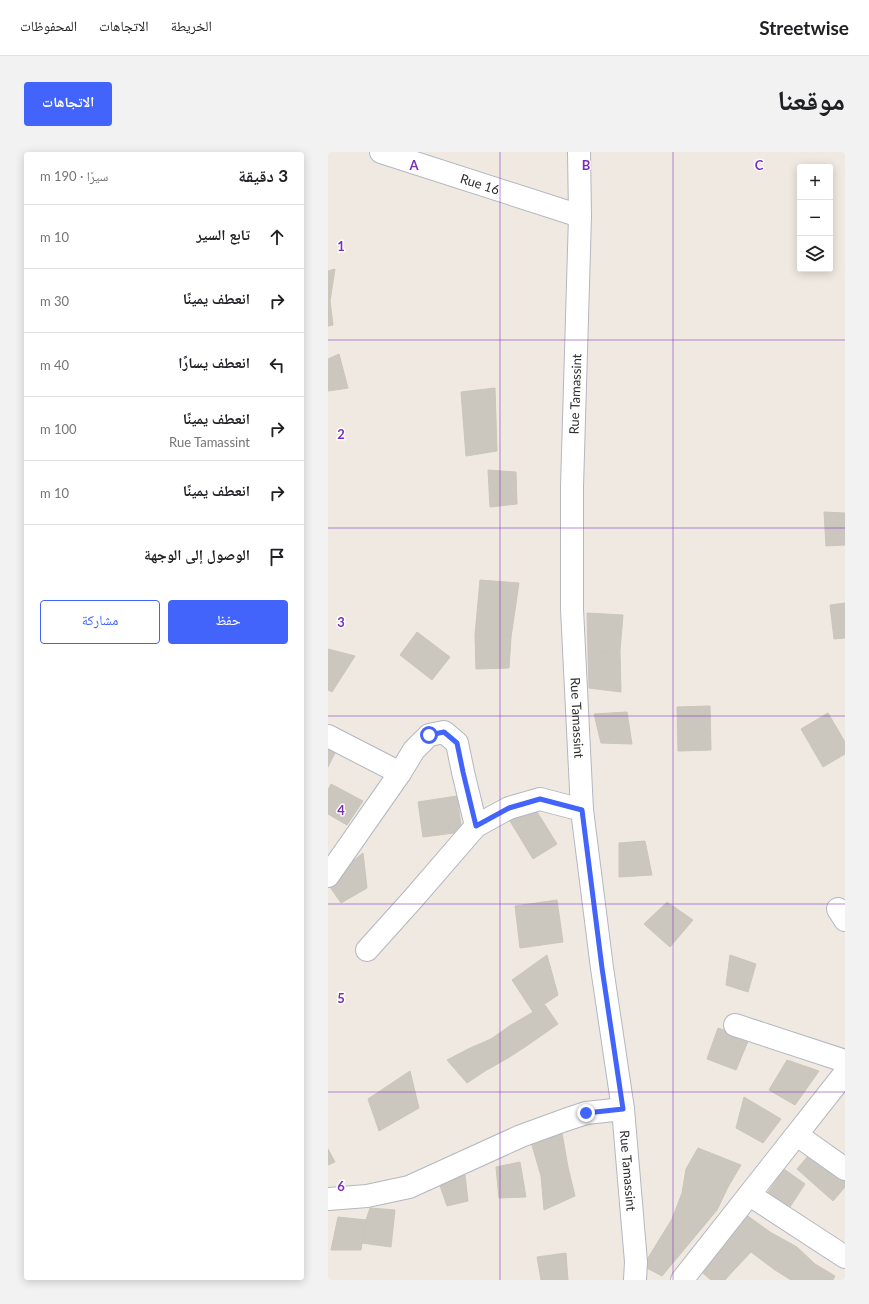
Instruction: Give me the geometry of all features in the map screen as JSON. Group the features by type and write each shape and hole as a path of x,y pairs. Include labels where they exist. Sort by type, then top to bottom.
{"street":[{"name":"Rue 16","path":"381,152 580,216"},
{"name":"Rue Tamassint","path":"579,152 580,216 572,502 572,609 582,810 602,968 623,1109 634,1224 636,1262 635,1280"},
{"path":"328,876 400,773 414,750 429,735 444,732 457,743 476,826"},
{"path":"328,736 400,773"},
{"path":"367,950 476,826 509,808 540,799 582,810"},
{"path":"736,1025 845,1061"},
{"path":"682,1280 797,1136 845,1073"},
{"path":"328,1199 367,1196 409,1187 521,1136 586,1113 623,1109"},
{"path":"797,1136 845,1169"},
{"path":"750,1195 845,1257"}],"building":[{"path":"335,269 330,301 328,301 328,271"},
{"path":"328,301 330,301 333,325 328,326"},
{"path":"339,354 348,388 328,391 328,359"},
{"path":"495,388 497,451 466,456 461,392"},
{"path":"488,470 516,472 517,504 490,507"},
{"path":"824,512 845,513 845,545 826,546"},
{"path":"480,580 519,583 511,637 475,635"},
{"path":"845,603 845,638 834,639 830,605"},
{"path":"587,613 623,615 620,651 588,653"},
{"path":"417,632 450,657 432,680 400,655"},
{"path":"475,635 511,637 509,668 476,669"},
{"path":"328,649 355,656 332,692 328,690"},
{"path":"620,651 621,692 589,688 588,653"},
{"path":"710,706 711,750 678,751 677,707"},
{"path":"627,712 632,744 601,743 594,714"},
{"path":"828,713 845,742 845,754 823,767 801,729"},
{"path":"328,743 338,747 328,767"},
{"path":"331,784 363,801 347,825 328,814 328,790"},
{"path":"457,796 462,832 423,837 418,802"},
{"path":"534,807 557,844 533,859 510,821"},
{"path":"645,841 652,875 619,877 619,843"},
{"path":"363,853 367,888 341,903 328,884 328,881"},
{"path":"557,900 563,942 520,948 515,906"},
{"path":"667,902 693,920 670,947 644,924"},
{"path":"547,955 558,995 533,1012 512,980"},
{"path":"730,955 756,964 748,992 726,985"},
{"path":"545,1005 558,1024 525,1047 511,1025"},
{"path":"511,1025 525,1047 508,1058 491,1039"},
{"path":"718,1028 749,1039 736,1070 707,1059"},
{"path":"491,1039 508,1058 485,1071 470,1048"},
{"path":"470,1048 485,1071 467,1083 447,1060"},
{"path":"787,1060 819,1071 795,1105 769,1090"},
{"path":"410,1071 419,1108 379,1131 368,1099"},
{"path":"744,1097 781,1119 763,1143 736,1128"},
{"path":"562,1133 568,1167 541,1176 531,1142"},
{"path":"698,1148 741,1165 728,1187 686,1169"},
{"path":"328,1149 335,1162 328,1165"},
{"path":"813,1150 845,1179 845,1187 833,1201 797,1169"},
{"path":"520,1162 526,1197 499,1198 496,1167"},
{"path":"568,1167 575,1196 544,1210 541,1176"},
{"path":"686,1169 728,1187 717,1210 682,1193"},
{"path":"784,1169 805,1184 788,1210 766,1195"},
{"path":"465,1175 468,1201 447,1206 438,1180"},
{"path":"682,1193 717,1210 697,1234 672,1219"},
{"path":"370,1208 395,1210 391,1247 362,1243 366,1220"},
{"path":"745,1214 770,1232 751,1252 729,1231"},
{"path":"338,1217 366,1220 361,1250 331,1250"},
{"path":"672,1219 697,1234 662,1276 643,1266"},
{"path":"729,1231 751,1252 733,1271 708,1253"},
{"path":"770,1232 797,1247 775,1270 751,1252"},
{"path":"797,1247 815,1264 803,1280 791,1280 775,1270"},
{"path":"566,1253 568,1280 541,1280 537,1257"},
{"path":"708,1253 733,1271 725,1280 711,1280 698,1269"},
{"path":"815,1264 835,1276 833,1280 803,1280"}],"route":[{"path":"429,735 444,732 457,743 476,826 509,808 540,799 582,810 602,968 623,1109 586,1113"}]}
